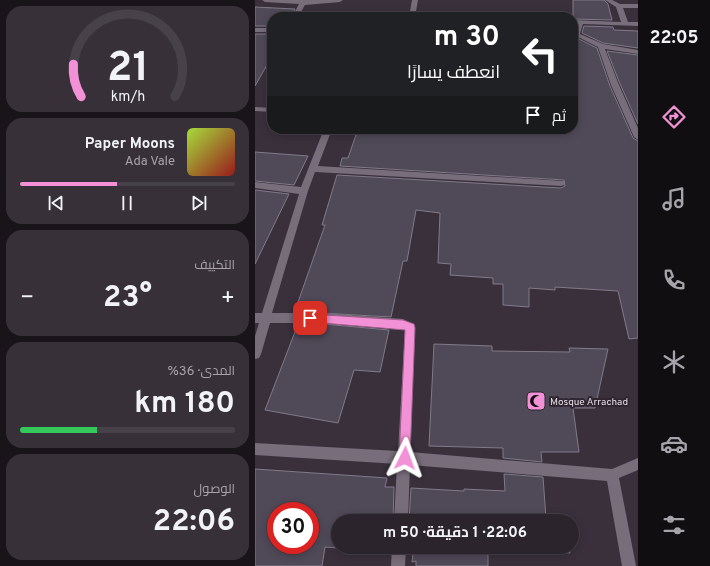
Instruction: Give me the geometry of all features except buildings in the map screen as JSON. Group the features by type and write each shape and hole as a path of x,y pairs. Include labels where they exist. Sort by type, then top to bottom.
{"street":[{"path":"265,0 303,3 340,0"},
{"path":"413,12 415,0"},
{"path":"607,0 619,6 638,6"},
{"path":"298,12 303,3"},
{"path":"619,6 625,24"},
{"path":"578,22 638,24"},
{"path":"255,30 267,30"},
{"path":"578,35 601,46 638,52"},
{"path":"601,46 615,85 638,137"},
{"path":"255,109 267,110"},
{"path":"255,354 260,318 303,191 326,134"},
{"path":"312,169 561,183"},
{"path":"255,185 303,191"},
{"path":"260,318 324,318 403,324 410,328 401,514"},
{"path":"255,449 405,458 612,475 638,464"},
{"path":"612,475 629,566"},
{"path":"398,566 399,554"}],"place":[{"name":"Mosque Arrachad","path":"536,401"}],"route":[{"path":"310,318 403,324 410,328 405,458"}]}
